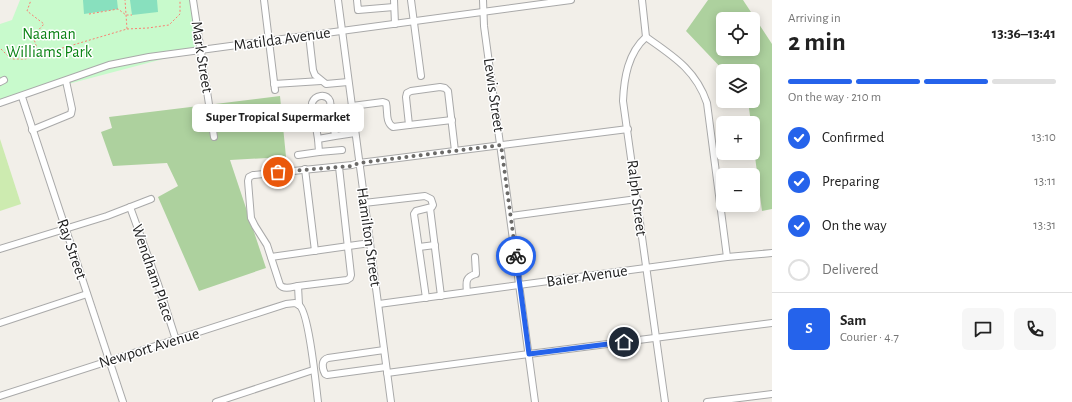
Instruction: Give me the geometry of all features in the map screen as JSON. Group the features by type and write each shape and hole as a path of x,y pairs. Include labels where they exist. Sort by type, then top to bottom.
{"street":[{"name":"Mark Street","path":"193,0 214,137"},
{"path":"264,0 274,87 321,80"},
{"name":"Hamilton Street","path":"338,0 391,402"},
{"path":"357,0 358,10 394,7"},
{"path":"394,0 395,24"},
{"path":"411,0 421,76"},
{"name":"Lewis Street","path":"483,0 484,26 536,402"},
{"name":"Matilda Avenue","path":"0,104 109,65 131,60 571,0"},
{"path":"642,0 646,37 683,65 697,80 707,103 727,257"},
{"path":"309,35 313,70 315,75 326,84 348,82"},
{"name":"Ralph Street","path":"646,37 630,60 624,81 623,101 628,129 645,268 665,402"},
{"path":"32,130 71,114 72,109 66,81"},
{"path":"409,124 406,97 408,93 411,91 440,87 445,88 448,91 456,152"},
{"path":"319,152 312,103 317,97 325,96 328,97 330,101 335,136"},
{"name":"Ray Street","path":"22,97 123,402"},
{"path":"352,106 383,102 386,103 388,121 393,127 452,120"},
{"path":"339,167 351,275 350,278 347,280 282,287 267,245 251,218 248,181 249,177 253,175 305,169 352,166 359,163 456,152 628,129"},
{"path":"318,139 355,133"},
{"path":"298,155 342,150"},
{"path":"305,169 315,251"},
{"path":"364,204 425,196 430,197 433,202 433,205 430,208 441,296"},
{"path":"0,249 66,229 150,199"},
{"path":"511,216 637,199"},
{"name":"Wendham Place","path":"130,207 158,284 176,340"},
{"path":"426,298 415,212 417,210 430,208"},
{"path":"271,257 370,243"},
{"path":"419,247 435,245"},
{"name":"Baier Avenue","path":"379,304 727,257 772,253"},
{"path":"467,292 467,278 476,274 477,271 476,257"},
{"path":"298,286 299,305 304,311 318,402"},
{"path":"0,323 88,294"},
{"name":"Newport Avenue","path":"0,396 286,304 295,303 299,305"},
{"path":"384,350 324,359 322,362 323,371 327,375 386,370 529,354 772,323"},
{"path":"216,402 313,370"},
{"path":"707,402 772,394"}],"path":[{"path":"31,0 27,11 44,24 33,36 39,55"},
{"path":"125,0 127,29"},
{"path":"1,49 11,59 25,59 127,29 169,25 180,14 180,0"},
{"path":"89,14 118,10 126,15 132,15"}],"green space":[{"name":"Naaman Williams Park","path":"20,0 190,0 197,50 0,102 0,24 12,20"},
{"path":"83,0 117,0 118,9 84,14"},
{"path":"130,0 157,0 158,12 132,15"},
{"path":"708,0 743,0 751,12 716,12 716,56 760,56 760,26 772,44 772,209 762,211 760,195 760,168 756,168 755,160 760,160 760,116 750,116 749,108 760,108 760,64 717,64 686,31"},
{"path":"280,96 286,157 230,160 266,268 199,291 158,197 178,186 167,163 113,166 101,132 112,128 109,117"},
{"path":"0,139 21,204 0,211"}],"way so far":[{"path":"278,172 352,166 359,163 456,152 501,145 516,256"}],"place":[{"name":"Super Tropical Supermarket","path":"278,172"}],"route":[{"path":"516,256 529,354 624,342"}]}
